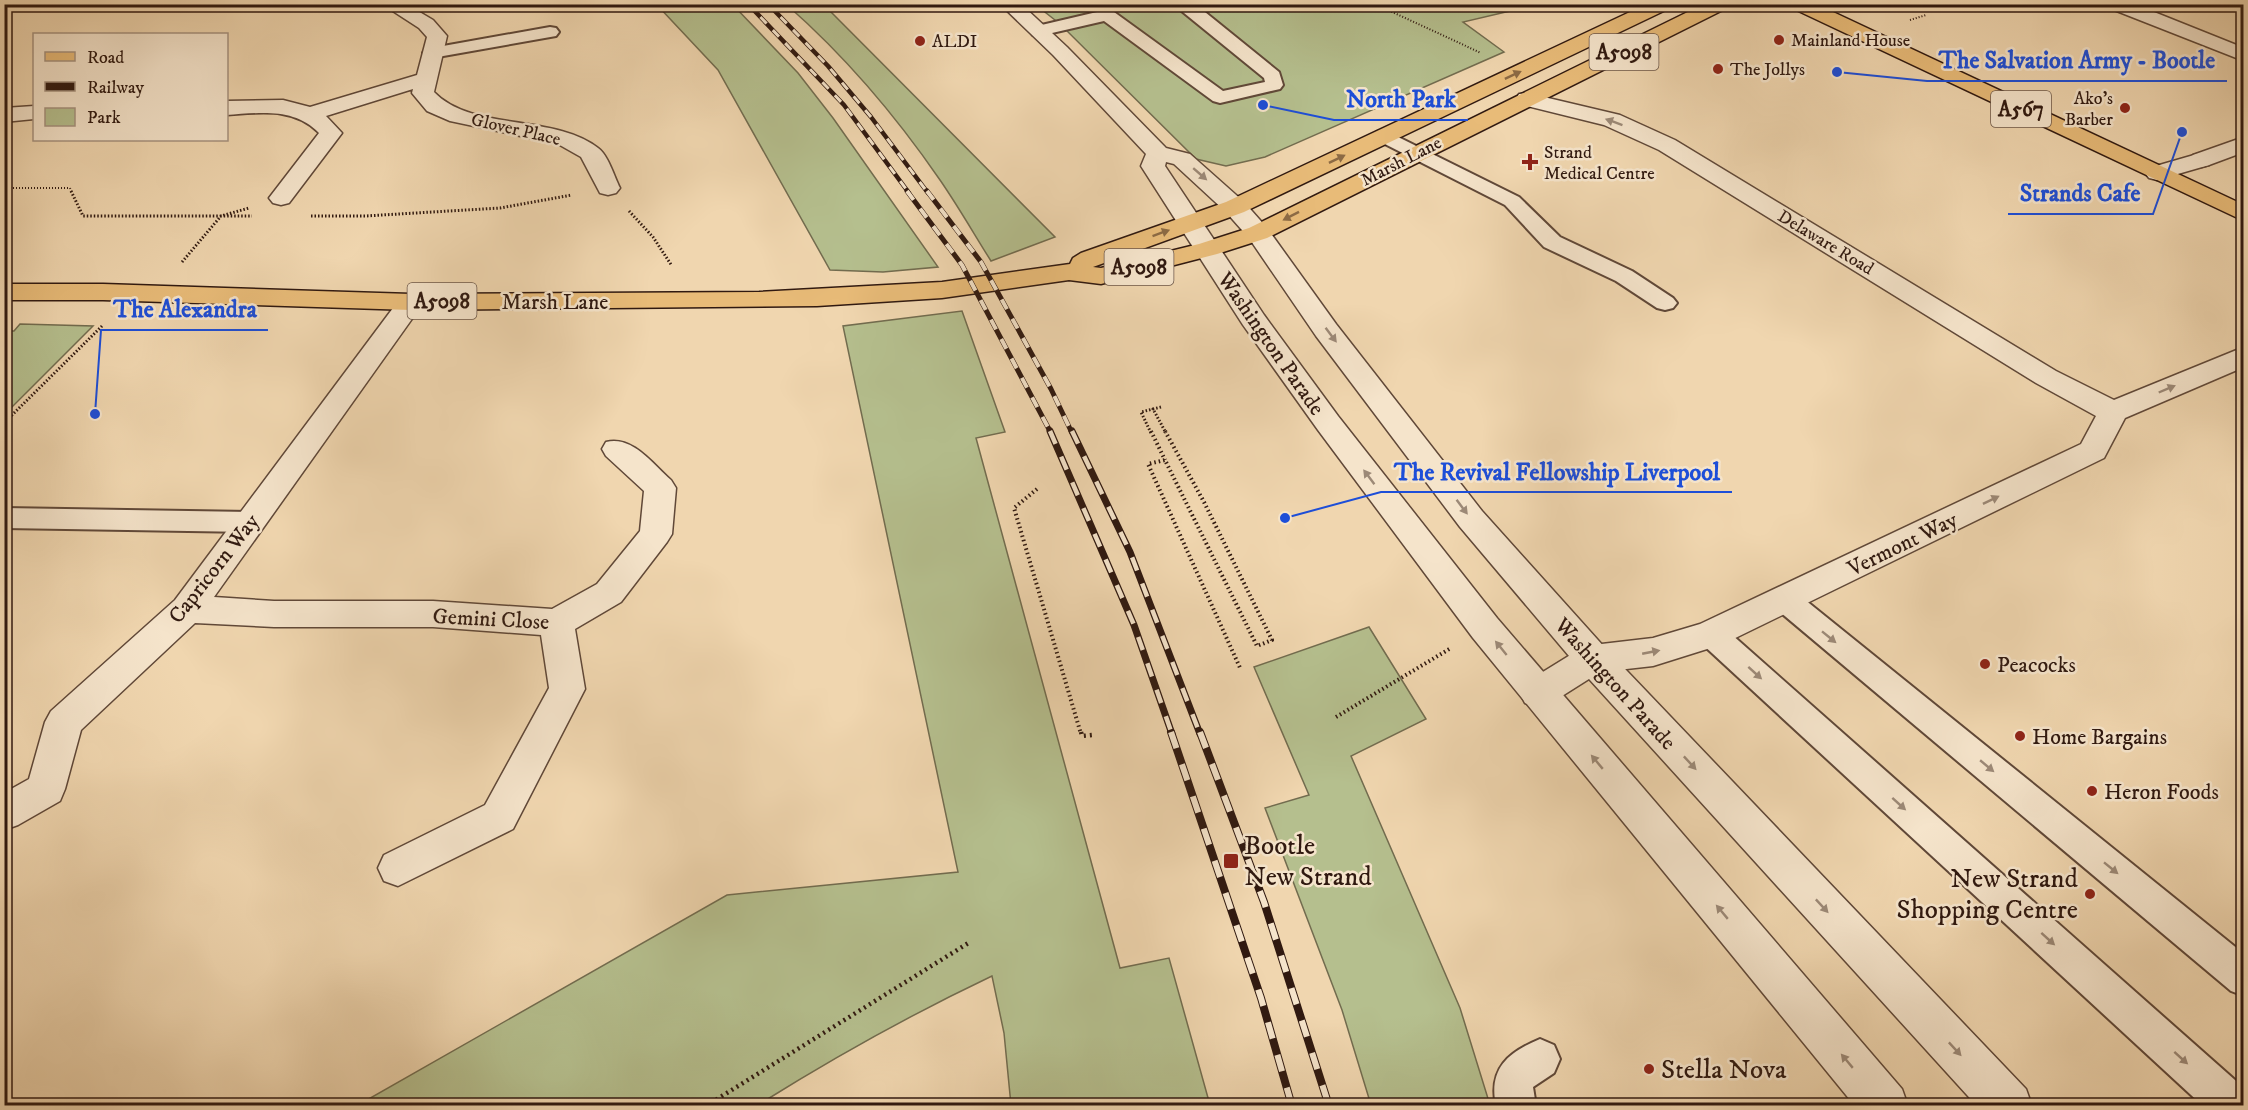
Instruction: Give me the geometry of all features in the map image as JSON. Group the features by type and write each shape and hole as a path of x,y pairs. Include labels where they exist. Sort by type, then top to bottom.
{"main road":[{"name":"Marsh Lane","path":"1069,272 1090,258 1235,207 1663,4"},
{"name":"Marsh Lane","path":"4,292 411,302 693,301 805,298 942,290 1069,272 1101,276 1208,249 1258,233 1720,4"},
{"name":"A567","path":"1799,4 2244,214"}],"street":[{"path":"309,114 425,79 437,36 426,24 391,4"},
{"path":"1009,4 1039,31 1158,153"},
{"path":"2116,4 2244,55"},
{"name":"Glover Place","path":"425,79 423,93 435,106 458,116 565,139 591,153 608,188"},
{"name":"Delaware Road","path":"1527,99 1612,120 1667,145 2046,377 2113,412"},
{"path":"228,108 292,107 320,119 331,133 281,198"},
{"path":"2157,173 2244,144"},
{"name":"Washington Parade","path":"1885,1106 1485,628 1316,407 1253,319 1191,222 1160,180 1153,166 1158,153 1182,159 1235,207 1258,233 1308,305 1470,519 1593,659 2009,1106"},
{"name":"Capricorn Way","path":"4,813 46,789 64,722 187,609 411,302"},
{"path":"2113,412 2244,356"},
{"name":"Vermont Way","path":"1538,693 1593,659 1653,652 1711,634 2093,450 2113,412"},
{"name":"Gemini Close","path":"187,609 274,614 433,614 557,623 609,593 656,534 660,488 617,449"},
{"path":"398,868 499,817 567,689 557,623"}],"lane":[{"path":"1039,31 1102,10 1220,96 1274,85 1273,76 1181,4"},
{"path":"432,53 550,32"},
{"path":"1384,136 1512,201 1552,242 1624,276 1665,303"},
{"path":"4,518 250,522"},
{"path":"1784,600 2244,978"},
{"path":"1711,634 2233,1106"},
{"path":"1516,1106 1513,1083 1517,1073 1540,1059"}],"path":[{"path":"1375,4 1519,72"},
{"path":"4,188 70,188 83,216 254,216"},
{"path":"310,216 365,216 500,208 608,188 653,237 693,301"},
{"path":"4,423 145,294 221,216 281,198"},
{"path":"1153,409 1204,502 1272,640 1257,646 1141,412 1153,409 1161,407"},
{"path":"1165,460 1148,464 1241,670"},
{"path":"1037,489 1014,508 1082,736 1092,735"},
{"path":"1336,717 1485,628"},
{"path":"706,1106 970,942"}],"green space":[{"path":"1494,4 1510,11 1463,22 1504,52 1265,157 1226,166 1196,159 1060,24 1036,5"},
{"path":"657,5 733,5 798,73 833,118 938,267 883,272 830,270 718,70"},
{"path":"787,5 824,5 1055,237 991,261 940,180 888,110 829,45"},
{"path":"962,311 1005,432 976,438 1120,968 1169,958 1210,1105 1011,1105 1004,1033 992,976 873,1037 758,1105 358,1105 727,895 958,872 843,326"},
{"path":"20,324 93,326 5,414 5,331 14,331"},
{"path":"1369,627 1426,719 1351,756 1460,1008 1490,1105 1371,1105 1342,1010 1265,808 1309,795 1254,667"}],"railway":[{"path":"748,4 844,105 909,193"},
{"path":"768,4 828,66 871,117 928,193"},
{"path":"907,191 962,265 1050,432"},
{"path":"927,191 981,262 1051,389 1072,433"},
{"path":"1072,431 1130,552 1200,734"},
{"path":"1050,432 1134,625 1172,734"},
{"path":"1171,732 1261,998 1292,1106"},
{"path":"1200,732 1264,902 1329,1106"}],"place":[{"name":"Mainland House","path":"1779,40"},
{"name":"ALDI","path":"920,41"},
{"name":"The Jollys","path":"1718,69"},
{"name":"The Salvation Army - Bootle","path":"1837,72"},
{"name":"North Park","path":"1263,105"},
{"name":"Ako's Barber","path":"2125,108"},
{"name":"Strands Cafe","path":"2182,132"},
{"name":"Strand Medical Centre","path":"1530,162"},
{"name":"The Alexandra","path":"95,414"},
{"name":"The Revival Fellowship Liverpool","path":"1285,518"},
{"name":"Peacocks","path":"1985,664"},
{"name":"Home Bargains","path":"2020,736"},
{"name":"Heron Foods","path":"2092,791"},
{"name":"Bootle New Strand","path":"1231,861"},
{"name":"New Strand Shopping Centre","path":"2090,894"},
{"name":"Stella Nova","path":"1649,1069"}]}
